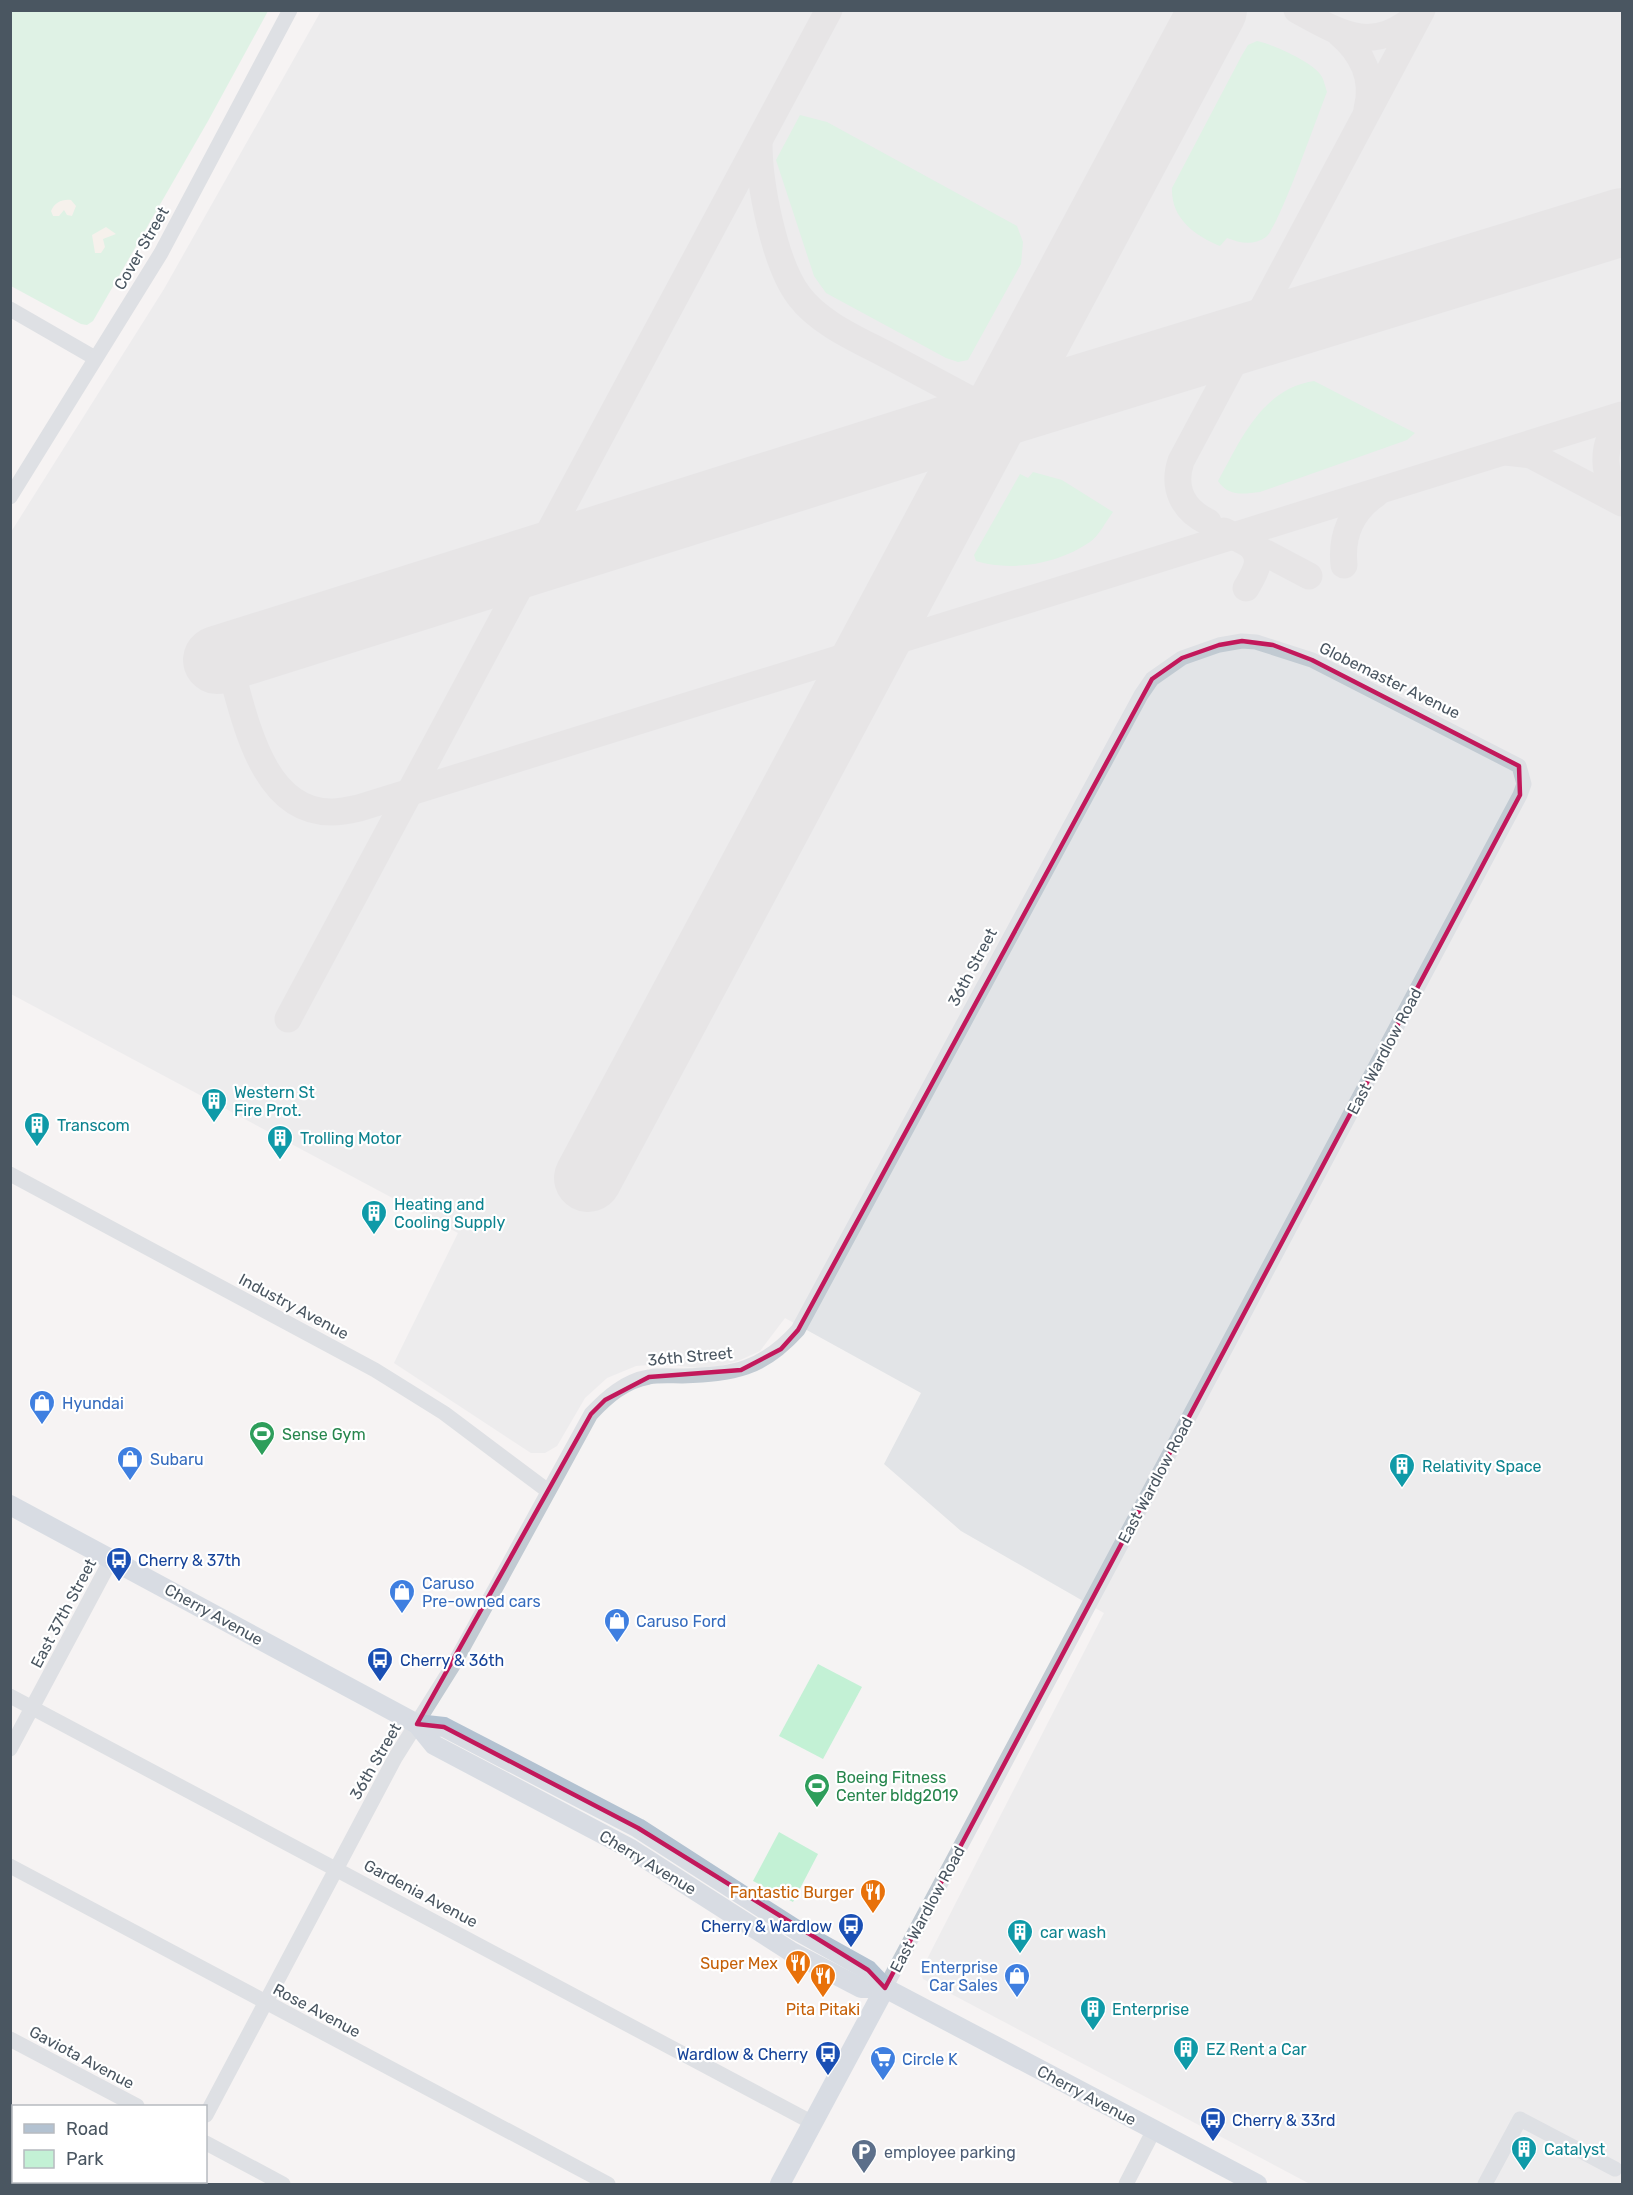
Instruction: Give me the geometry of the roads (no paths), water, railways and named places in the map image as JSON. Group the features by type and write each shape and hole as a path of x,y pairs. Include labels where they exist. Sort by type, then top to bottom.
{"main road":[{"name":"Cherry Avenue","path":"10,1505 417,1724 444,1727 638,1828 798,1930 868,1970 885,1988 1257,2184"},
{"name":"East Wardlow Road","path":"780,2184 885,1988"}],"street":[{"name":"Cover Street","path":"10,497 161,253 290,10"},
{"path":"10,309 95,358"},
{"name":"Globemaster Avenue","path":"1196,652 1242,641 1273,645 1312,660 1498,753 1519,766 1523,774"},
{"name":"36th Street","path":"207,2113 395,1758 472,1633 591,1414 617,1390 649,1377 722,1374 759,1364 781,1349 798,1330 1141,695 1152,679 1168,666 1196,652"},
{"name":"East Wardlow Road","path":"885,1988 1520,795 1523,774"},
{"name":"Industry Avenue","path":"10,1174 375,1370 444,1413 548,1491"},
{"name":"East 37th Street","path":"10,1749 112,1558"},
{"name":"Gardenia Avenue","path":"10,1696 813,2123"},
{"name":"Rose Avenue","path":"10,1866 608,2184"},
{"name":"Gaviota Avenue","path":"10,2038 135,2105"},
{"path":"1485,2184 1520,2119 1616,2169"},
{"path":"1126,2184 1154,2130"},
{"path":"207,2144 283,2184"}],"place":[{"name":"Western St Fire Prot.","path":"214,1124"},
{"name":"Transcom","path":"37,1148"},
{"name":"Trolling Motor","path":"280,1161"},
{"name":"Heating and Cooling Supply","path":"374,1236"},
{"name":"Hyundai","path":"42,1426"},
{"name":"Sense Gym","path":"262,1457"},
{"name":"Subaru","path":"130,1482"},
{"name":"Relativity Space","path":"1402,1489"},
{"name":"Cherry & 37th","path":"119,1583"},
{"name":"Caruso Pre-owned cars","path":"402,1615"},
{"name":"Caruso Ford","path":"617,1644"},
{"name":"Cherry & 36th","path":"380,1683"},
{"name":"Boeing Fitness Center bldg2019","path":"817,1809"},
{"name":"Fantastic Burger","path":"873,1915"},
{"name":"Cherry & Wardlow","path":"851,1949"},
{"name":"car wash","path":"1020,1955"},
{"name":"Super Mex","path":"798,1986"},
{"name":"Pita Pitaki","path":"823,1999"},
{"name":"Enterprise Car Sales","path":"1017,1999"},
{"name":"Enterprise","path":"1093,2032"},
{"name":"EZ Rent a Car","path":"1186,2072"},
{"name":"Wardlow & Cherry","path":"828,2077"},
{"name":"Circle K","path":"883,2082"},
{"name":"Cherry & 33rd","path":"1213,2143"},
{"name":"Catalyst","path":"1524,2172"},
{"name":"employee parking","path":"864,2175"}]}
